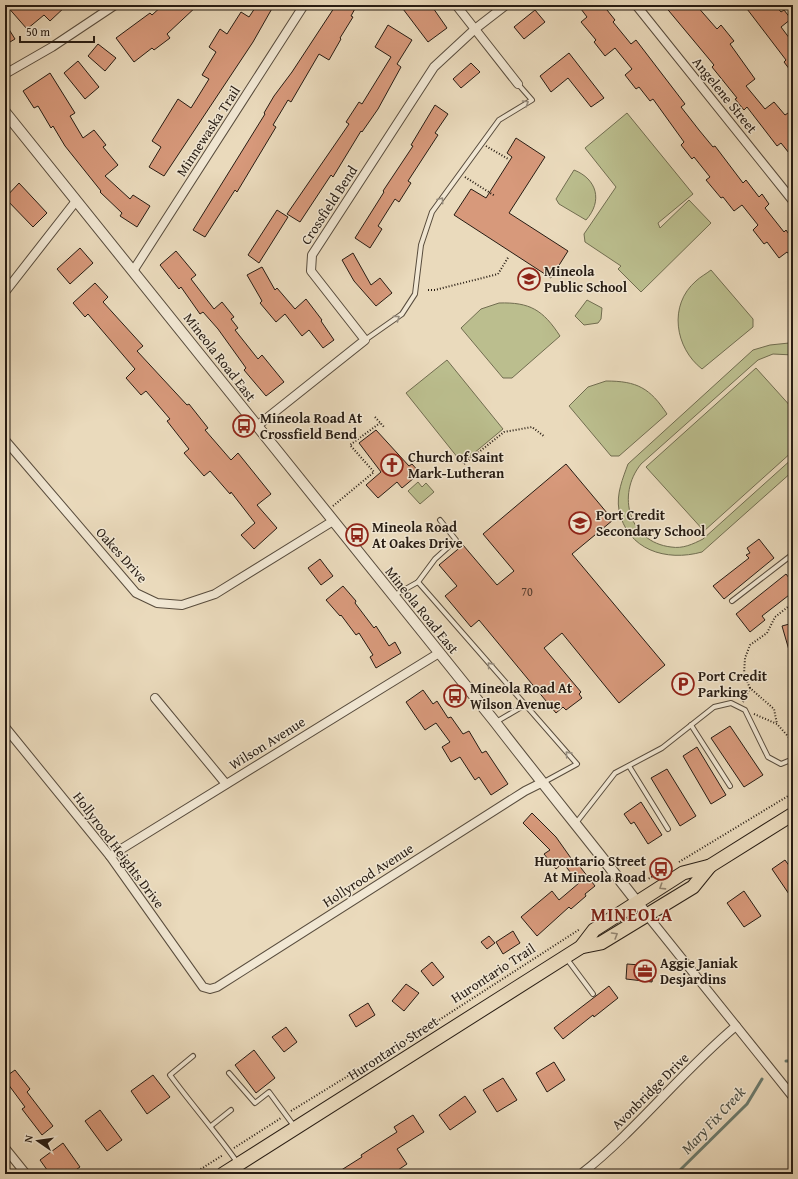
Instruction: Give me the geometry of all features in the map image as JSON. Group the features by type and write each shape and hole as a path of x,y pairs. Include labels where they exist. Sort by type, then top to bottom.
{"main road":[{"name":"Hurontario Street","path":"223,1174 581,947 594,930 683,873 710,866 793,814"},
{"name":"Hurontario Street","path":"581,947 601,943 693,887 710,866"}],"street":[{"path":"5,74 52,47 115,5"},
{"name":"Minnewaska Trail","path":"133,271 304,5"},
{"path":"456,5 518,84"},
{"name":"Crossfield Bend","path":"365,340 311,271 312,255 434,67 475,29 506,5"},
{"name":"Angelene Street","path":"636,5 793,201"},
{"name":"Mineola Road East","path":"5,112 438,653 495,722 542,783 576,823 647,915"},
{"path":"5,292 76,200"},
{"path":"257,426 365,340"},
{"name":"Oakes Drive","path":"5,440 136,593 157,603 182,605 215,594 333,521"},
{"name":"Wilson Avenue","path":"110,856 438,653"},
{"path":"155,698 226,784"},
{"name":"Hollyrood Heights Drive","path":"5,727 110,856 203,987 210,989"},
{"name":"Hollyrood Avenue","path":"210,989 217,987 525,791 542,783"},
{"path":"647,915 793,1097"},
{"name":"Avonbridge Drive","path":"582,1174 604,1156 686,1071 736,1026"},
{"path":"5,1148 26,1174"}],"lane":[{"path":"365,340 402,314 415,294 421,245 432,212 499,120 532,100 518,84"},
{"path":"393,596 418,582 436,560 456,540 440,520"},
{"path":"732,601 793,554"},
{"path":"418,582 577,764 542,783"},
{"path":"576,823 615,773 662,748 714,707 731,703 745,710 768,757 781,764 793,759"},
{"path":"495,722 525,705"},
{"path":"691,725 730,786"},
{"path":"629,766 668,829"},
{"path":"565,957 593,994"},
{"path":"193,1056 170,1075 211,1126 238,1164"},
{"path":"229,1073 255,1103 269,1092 296,1128"},
{"path":"211,1126 230,1110"}],"path":[{"path":"482,144 508,159"},
{"path":"460,174 495,196"},
{"path":"428,290 435,290 498,274 509,256"},
{"path":"375,417 384,427"},
{"path":"333,506 374,472 350,445 380,423"},
{"path":"464,464 504,432 532,427 545,437"},
{"path":"777,724 774,709 750,688 744,674 744,658 750,645 767,632 775,617 793,603"},
{"path":"740,708 750,688"},
{"path":"745,710 777,724 793,742"},
{"path":"677,863 711,844 793,793"},
{"path":"646,880 671,866"},
{"name":"Hurontario Trail","path":"193,1174 439,1020 586,925"}],"green space":[{"path":"627,113 693,194 658,223 660,228 689,200 711,223 641,292 618,269 621,266 585,242 584,234 616,187 585,148"},
{"path":"574,170 588,179 595,191 595,205 586,220 559,204 556,199"},
{"path":"711,270 753,319 753,327 702,369 686,350 678,326 678,314 681,302 687,291"},
{"path":"587,300 602,308 601,319 598,323 584,325 575,316"},
{"path":"499,303 519,304 535,309 548,320 560,336 512,378 503,378 461,328 481,309"},
{"path":"793,344 793,355 773,354 758,360 641,464 633,476 629,489 628,503 636,527 645,536 657,543 671,547 688,546 703,539 793,458 793,471 702,552 688,555 662,554 639,544 630,535 623,524 618,504 622,480 628,464 753,350 770,345"},
{"path":"447,360 503,429 462,463 406,393"},
{"path":"756,368 793,409 793,451 704,531 646,467"},
{"path":"606,381 626,382 642,388 655,398 667,414 619,456 611,456 569,406 588,387"},
{"path":"418,482 422,487 426,483 434,492 420,504 408,491"}],"building":[{"path":"6,5 67,5 50,21 44,15 27,29"},
{"path":"163,5 198,5 167,34 170,38 154,50 152,48 134,62 116,38 150,13 152,15"},
{"path":"257,5 274,5 253,42 164,176 149,167 161,147 152,141 178,99 191,108 209,79 202,75 216,52 209,47 220,29 227,34 241,12 249,17"},
{"path":"336,5 357,5 351,16 353,17 329,60 319,54 291,102 288,100 273,125 276,127 237,192 235,190 205,237 193,230 265,114 264,113 274,96 292,72"},
{"path":"400,5 431,5 447,28 428,42"},
{"path":"578,5 603,5 615,20 613,22 631,44 636,40 685,104 681,107 699,130 713,147 715,146 743,183 746,180 759,197 762,194 769,204 765,208 784,232 786,230 793,240 793,259 787,252 779,258 767,242 764,244 753,230 758,225 742,205 734,211 723,197 721,198 706,180 710,177 694,157 692,159 681,145 684,142 653,99 650,101 639,87 636,89 625,75 632,69 615,48 605,56 594,42 596,40 581,22 587,17"},
{"path":"664,5 696,5 717,29 721,25 734,41 730,44 755,79 746,86 765,109 774,102 785,115 788,113 793,119 793,158 781,143 777,146 747,107 744,110 735,99 737,98 712,67 714,65"},
{"path":"744,5 775,5 781,12 784,10 791,19 781,27 793,43 793,74 784,62 786,60"},
{"path":"535,10 545,22 524,39 514,27"},
{"path":"5,23 15,39 5,45"},
{"path":"388,25 412,40 397,64 401,67 378,109 362,132 361,131 333,177 331,175 300,222 287,214 349,124 346,122 359,102 362,104 391,57 375,47"},
{"path":"98,44 116,58 105,71 88,56"},
{"path":"569,53 604,98 591,107 568,78 551,92 540,76"},
{"path":"78,61 99,87 85,99 64,73"},
{"path":"471,63 480,72 461,88 453,79"},
{"path":"50,73 75,113 70,116 83,138 94,130 106,145 103,147 118,165 105,176 130,199 133,195 150,206 137,227 120,216 122,213 100,192 101,191 65,146 53,126 51,128 38,106 34,108 23,91"},
{"path":"435,105 448,114 435,133 438,135 408,181 411,183 399,202 395,199 378,226 382,229 370,248 355,238 384,192 383,191 413,146 411,145"},
{"path":"516,138 545,157 509,213 568,251 551,278 454,215 471,189 486,198 512,157 507,153"},
{"path":"19,183 47,213 33,227 5,198"},
{"path":"277,210 288,217 259,263 248,255"},
{"path":"80,248 93,263 70,284 57,269"},
{"path":"176,251 196,275 191,279 214,309 222,302 234,317 231,319 238,328 235,330 258,359 262,355 284,382 266,396 244,370 246,368 218,329 203,312 200,314 181,287 179,289 160,265"},
{"path":"353,253 371,285 380,278 392,293 376,306 354,281 342,260"},
{"path":"262,267 275,290 277,288 295,309 306,299 322,320 321,321 334,340 323,348 309,330 302,336 285,314 276,322 260,303 262,301 247,275"},
{"path":"95,283 108,297 103,302 143,346 137,351 187,405 189,404 208,428 205,430 231,460 238,453 271,494 257,505 277,528 254,549 241,535 255,523 231,492 230,494 210,471 204,476 184,453 189,449 167,421 170,419 146,391 141,395 126,378 135,369 88,314 85,317 73,303"},
{"name":"Church of Saint Mark-Lutheran","path":"376,430 409,466 412,464 420,473 402,488 397,482 378,498 366,485 381,472 359,443"},
{"path":"566,464 613,520 572,554 665,665 619,703 562,633 544,648 581,692 579,694 582,698 566,710 563,707 556,713 479,620 471,627 445,596 457,586 439,565 463,545 497,585 514,571 483,534"},
{"path":"759,539 774,558 724,599 713,586 749,558 746,555 750,553 747,548"},
{"path":"320,559 333,576 321,585 308,568"},
{"path":"786,574 793,583 793,592 762,616 765,620 750,632 736,614"},
{"path":"343,586 356,601 355,603 374,628 376,626 389,646 395,642 401,653 376,668 370,657 373,655 359,633 356,635 341,615 340,616 326,600"},
{"path":"793,623 793,657 791,657 782,626"},
{"path":"423,690 433,704 437,701 448,718 451,717 463,734 469,731 482,753 486,751 508,784 491,795 479,777 475,780 460,757 451,762 442,747 450,742 436,723 425,730 406,702"},
{"path":"730,726 763,775 744,787 711,738"},
{"path":"697,747 726,795 711,804 683,756"},
{"path":"667,769 696,816 680,826 651,778"},
{"path":"641,802 662,835 648,844 634,822 631,824 624,814"},
{"path":"532,813 556,837 573,861 574,859 595,886 571,909 569,907 537,936 521,917 552,891 559,900 579,883 563,863 556,869 544,854 550,850 523,823"},
{"path":"785,860 793,871 793,900 772,869"},
{"path":"744,891 761,916 744,927 727,903"},
{"path":"513,931 520,943 503,954 496,942"},
{"path":"489,936 495,943 487,949 481,942"},
{"path":"432,962 444,977 433,986 421,971"},
{"path":"627,964 654,966 652,982 626,979"},
{"path":"406,984 419,993 404,1011 392,1001"},
{"path":"609,986 618,998 594,1017 593,1015 563,1039 554,1028"},
{"path":"368,1003 375,1015 356,1027 349,1015"},
{"path":"286,1027 297,1042 284,1052 272,1037"},
{"path":"254,1050 275,1078 256,1093 235,1065"},
{"path":"554,1062 565,1080 547,1092 536,1073"},
{"path":"15,1070 30,1089 27,1092 53,1126 42,1135 22,1109 25,1107 5,1080 5,1077"},
{"path":"153,1075 170,1097 147,1114 131,1091"},
{"path":"503,1078 517,1100 497,1112 483,1090"},
{"path":"465,1096 476,1112 450,1130 439,1115"},
{"path":"100,1110 122,1140 107,1151 85,1121"},
{"path":"413,1115 424,1132 397,1149 407,1164 392,1174 335,1174 397,1132 394,1127"},
{"path":"63,1143 80,1167 70,1174 50,1174 40,1160"}],"waterway":[{"name":"Mary Fix Creek","path":"786,1061 791,1061 793,1059"},
{"name":"Mary Fix Creek","path":"676,1174 747,1104 762,1079"}],"place":[{"name":"Mineola Public School","path":"529,279"},
{"name":"Mineola Road At Crossfield Bend","path":"244,426"},
{"name":"Church of Saint Mark-Lutheran","path":"392,465"},
{"name":"Port Credit Secondary School","path":"580,523"},
{"name":"Mineola Road At Oakes Drive","path":"357,535"},
{"name":"Port Credit Parking","path":"683,684"},
{"name":"Mineola Road At Wilson Avenue","path":"455,696"},
{"name":"Hurontario Street At Mineola Road","path":"661,869"},
{"name":"Aggie Janiak Desjardins","path":"645,971"}],"district":[{"name":"MINEOLA","path":"632,914"}]}
